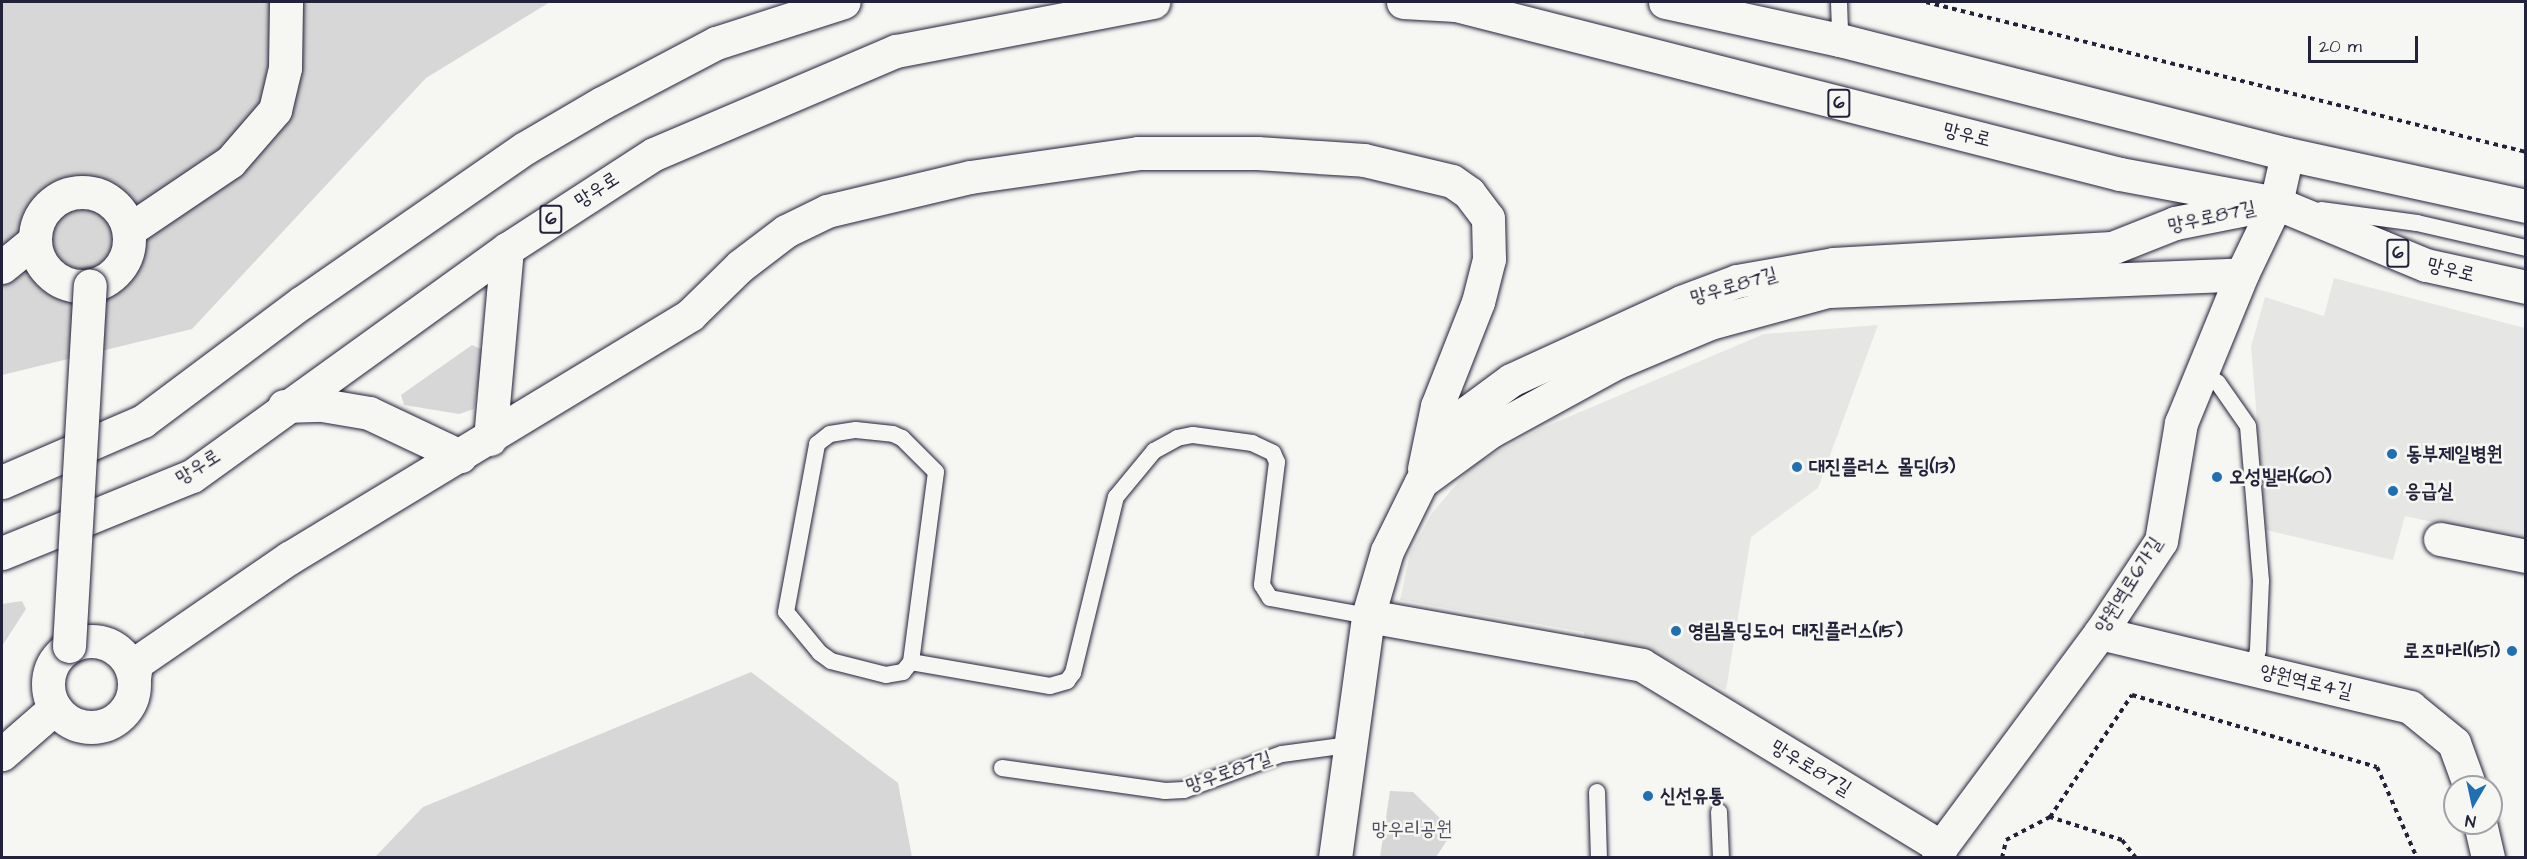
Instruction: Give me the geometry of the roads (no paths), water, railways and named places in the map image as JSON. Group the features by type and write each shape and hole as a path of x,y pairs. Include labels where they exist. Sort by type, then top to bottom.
{"street":[{"path":"129,230 230,162 276,110 285,68 286,2"},
{"path":"2,482 143,421 301,303 525,147 602,103 716,43 844,2"},
{"name":"망우로","path":"2,553 192,476 284,406 507,249 654,154 896,51 1153,2"},
{"name":"망우로","path":"1403,2 1456,5 2120,174 2276,203 2426,265 2526,287"},
{"path":"1665,2 1840,40 2287,154 2526,206"},
{"path":"134,678 122,653 110,645 82,641 69,646 51,667 49,695 55,708 76,725 106,725 128,706 134,678 136,663 280,565 690,315 750,259 786,231 827,211 970,177 1138,153 1257,153 1364,160 1452,181 1469,193 1488,218 1486,270 1478,302 1437,406 1421,482"},
{"path":"2276,203 2287,154"},
{"path":"84,191 113,203 129,230 124,260 115,273 90,286 57,280 45,270 34,241 36,225 54,200 84,191"},
{"name":"망우로87길","path":"1421,482 1491,431 1615,363 1710,323 1827,291 2242,274 2276,203"},
{"name":"망우로87길","path":"1335,858 1368,616 1387,551 1447,434 1469,411 1511,380 1681,302 1737,281 1833,264 2112,248 2175,223 2276,203"},
{"path":"2,267 34,241"},
{"path":"490,439 507,249"},
{"name":"양원역로6가길","path":"1940,852 2100,633 2161,541 2181,423 2242,274"},
{"path":"69,646 90,286"},
{"path":"284,406 322,405 369,413 460,456"},
{"path":"2440,539 2526,556"},
{"name":"망우로87길","path":"1368,616 1642,665 1940,852"},
{"name":"양원역로4길","path":"2100,633 2410,707 2454,743 2466,775"},
{"path":"2,754 55,708"},
{"path":"2483,835 2488,858"}],"lane":[{"path":"1839,2 1840,40"},
{"path":"2276,203 2417,223 2526,248"},
{"path":"2202,371 2218,383 2248,426 2262,581 2258,650 2253,669"},
{"path":"856,430 893,434 902,438 936,472 912,663 903,672 886,675 831,661 786,612 817,444 830,434 856,430"},
{"path":"912,663 1050,686 1067,681 1073,673 1116,497 1154,451 1177,438 1193,435 1252,443 1273,453 1277,462 1262,585 1270,598 1368,616"},
{"name":"망우로87길","path":"1002,768 1165,792 1184,790 1282,754 1349,745"},
{"path":"1597,792 1599,858"},
{"path":"1719,812 1721,858"}],"place":[{"name":"동부제일병원","path":"2392,454"},
{"name":"대진플러스 몰딩(13)","path":"1797,467"},
{"name":"오성빌라(60)","path":"2217,477"},
{"name":"응급실","path":"2393,491"},
{"name":"영림몰딩도어 대진플러스(15)","path":"1676,631"},
{"name":"로즈마리(151)","path":"2512,651"},
{"name":"신선유통","path":"1648,796"}],"park label":[{"name":"망우리공원","path":"1412,829"}]}
